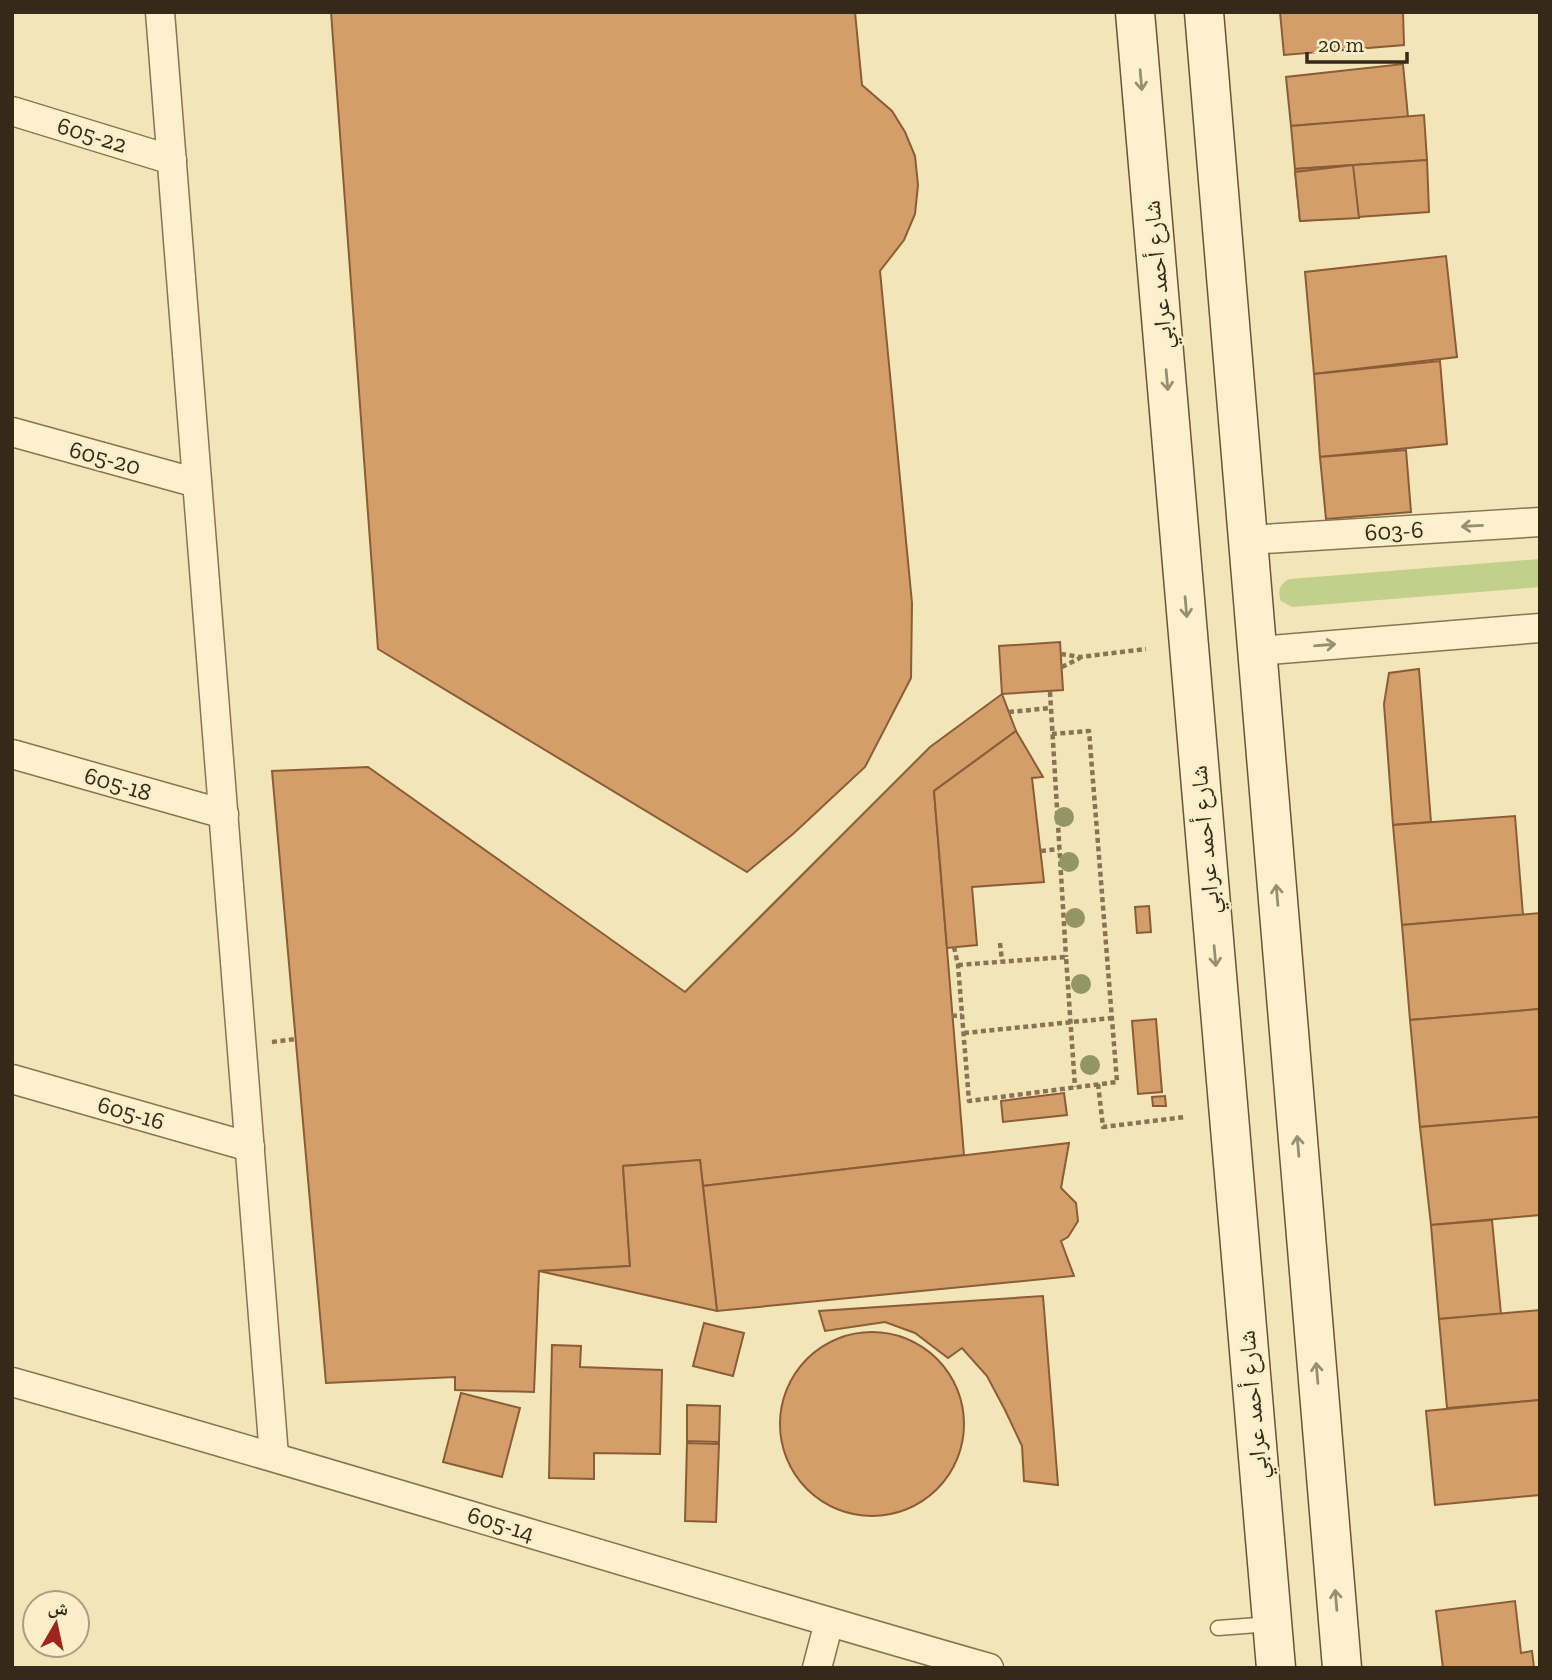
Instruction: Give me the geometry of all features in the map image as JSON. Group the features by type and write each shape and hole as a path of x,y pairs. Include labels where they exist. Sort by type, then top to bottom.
{"main road":[{"name":"شارع أحمد عرابي","path":"1135,12 1276,1668"},
{"path":"1204,12 1342,1668"}],"street":[{"path":"160,12 274,1456"},
{"name":"605-22","path":"12,111 172,160"},
{"name":"605-20","path":"12,432 197,483"},
{"name":"603-6","path":"1248,540 1540,522"},
{"path":"1257,651 1540,628"},
{"name":"605-18","path":"12,754 224,814"},
{"name":"605-16","path":"12,1079 250,1147"},
{"name":"605-14","path":"12,1382 274,1456 989,1668"},
{"path":"817,1668 830,1622"}],"lane":[{"path":"1218,1628 1272,1624"}],"path":[{"path":"1061,654 1080,657 1146,649"},
{"path":"1062,667 1080,657"},
{"path":"1050,692 1075,1087"},
{"path":"1009,712 1051,708"},
{"path":"954,947 958,965 969,1101 1117,1082 1089,731 1052,734"},
{"path":"1041,851 1059,849"},
{"path":"1000,943 1002,961"},
{"path":"958,965 1066,957"},
{"path":"952,1016 962,1015"},
{"path":"964,1033 1112,1018"},
{"path":"956,1056 965,1055"},
{"path":"1098,1084 1103,1127 1185,1117"}],"green space":[{"path":"1540,559 1540,587 1292,607 1281,601 1279,594 1282,585 1290,579"}],"building":[{"path":"331,12 855,12 862,85 892,111 905,132 915,156 918,185 915,214 904,240 880,271 912,603 911,678 865,767 793,834 747,872 378,649"},
{"path":"1280,12 1403,12 1404,45 1284,55"},
{"path":"1403,64 1408,117 1291,126 1286,77"},
{"path":"1424,115 1427,160 1295,169 1291,126"},
{"path":"1427,160 1429,212 1300,221 1295,169"},
{"path":"1353,165 1359,218 1300,221 1295,172"},
{"path":"1446,256 1457,357 1314,374 1305,272"},
{"path":"1440,361 1447,444 1320,457 1314,374"},
{"path":"1406,450 1411,512 1326,519 1320,457"},
{"path":"1060,642 1063,690 1002,694 999,646"},
{"path":"1419,669 1431,822 1393,825 1384,704 1389,673"},
{"path":"1002,694 1016,731 934,791 964,1155 703,1186 700,1160 623,1166 630,1266 539,1271 534,1392 455,1390 455,1377 326,1383 272,771 368,767 685,992 930,747"},
{"path":"1016,731 1043,777 1032,778 1044,882 972,887 977,945 947,948 934,791"},
{"path":"1515,816 1523,915 1402,925 1393,825"},
{"path":"1149,906 1151,932 1137,933 1135,907"},
{"path":"1540,913 1540,1009 1410,1020 1402,925"},
{"path":"1540,1009 1540,1117 1420,1127 1410,1020"},
{"path":"1156,1019 1162,1092 1138,1094 1132,1021"},
{"path":"1064,1093 1067,1115 1003,1122 1001,1101"},
{"path":"1165,1096 1166,1106 1153,1106 1152,1097"},
{"path":"1539,1117 1540,1215 1431,1225 1420,1127"},
{"path":"1069,1143 1061,1188 1076,1203 1078,1221 1068,1237 1061,1241 1074,1276 717,1311 703,1186"},
{"path":"700,1160 717,1311 539,1271 630,1266 623,1166"},
{"path":"1492,1220 1501,1314 1439,1319 1431,1225"},
{"path":"1043,1296 1058,1485 1024,1481 1022,1446 987,1376 962,1348 948,1358 915,1333 885,1322 825,1331 819,1311"},
{"path":"1540,1310 1540,1400 1447,1408 1439,1319"},
{"path":"704,1323 744,1333 733,1376 693,1366"},
{"path":"872,1332 907,1339 937,1359 957,1389 964,1424 957,1459 937,1489 907,1509 872,1516 837,1509 807,1489 787,1459 780,1424 787,1389 807,1359 837,1339"},
{"path":"552,1345 581,1346 580,1367 662,1370 660,1454 594,1453 594,1479 549,1478"},
{"path":"461,1393 520,1408 502,1477 443,1462"},
{"path":"1540,1400 1540,1495 1435,1505 1426,1411"},
{"path":"687,1405 720,1406 719,1442 687,1441"},
{"path":"687,1443 719,1444 716,1522 685,1521"},
{"path":"1515,1601 1521,1653 1532,1651 1534,1668 1443,1668 1436,1611"}]}
